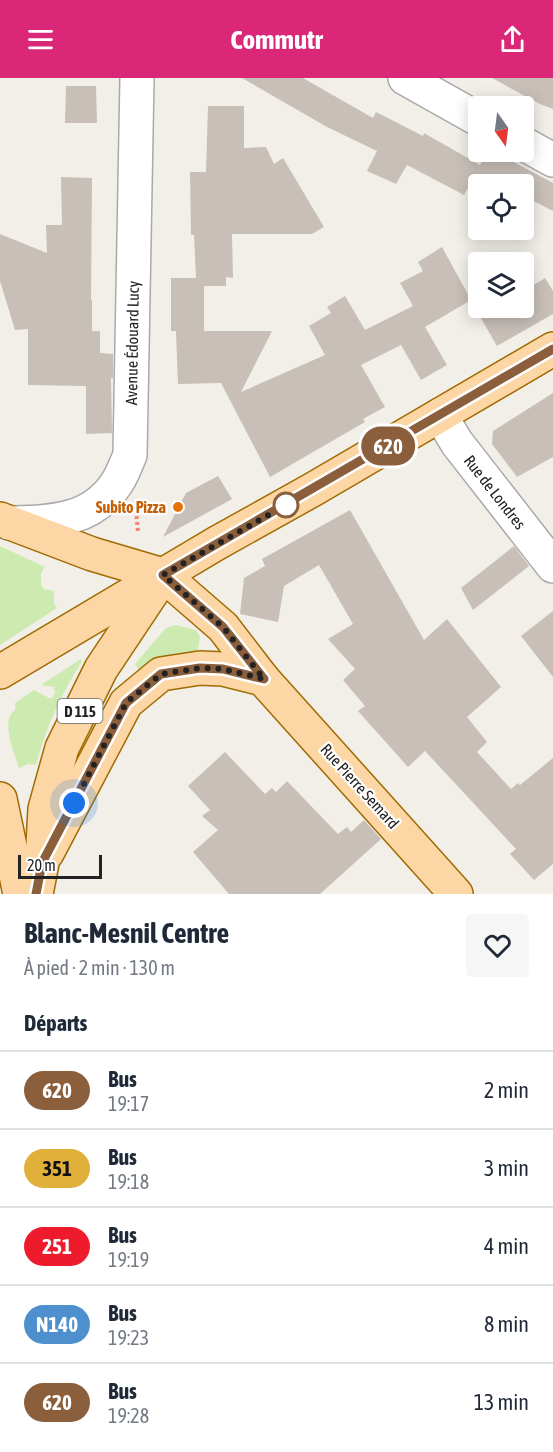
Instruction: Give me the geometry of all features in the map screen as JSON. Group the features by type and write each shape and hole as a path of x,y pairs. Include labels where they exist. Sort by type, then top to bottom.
{"main road":[{"name":"D 115","path":"0,672 163,575 553,350"},
{"path":"2,519 92,554 163,575"},
{"name":"D 115","path":"39,878 45,810 62,748 101,669 163,575"},
{"name":"Rue Pierre Semard","path":"163,575 223,627 264,679 456,894"},
{"path":"39,878 126,703 161,674 200,668 223,669 264,679"},
{"path":"0,799 4,837 20,894"}],"street":[{"name":"Avenue Édouard Lucy","path":"2,519 54,521 78,515 98,505 118,482 130,455 137,78"},
{"path":"405,78 468,113"},
{"path":"534,150 553,160"},
{"name":"Rue de Londres","path":"440,415 457,443 553,566"}],"path":[{"path":"136,510 138,532"}],"green space":[{"path":"0,546 45,567 41,573 41,585 44,589 54,591 54,604 57,608 0,645"},
{"path":"176,625 196,630 200,637 198,649 190,657 141,673 135,664 166,628"},
{"path":"81,659 55,712 36,765 28,764 19,768 8,729 11,715 15,710 15,703 34,690 52,698 55,693 54,687 41,685"}],"building":[{"path":"242,78 303,78 373,118 376,112 423,136 424,133 468,158 468,162 480,165 482,162 514,162 553,183 553,211 534,201 534,174 468,174 468,188 464,195 407,165 396,184 367,171 377,151 327,127"},
{"path":"492,78 553,78 553,109 534,101 534,96 525,96"},
{"path":"66,86 96,86 97,123 65,123"},
{"path":"208,106 244,106 244,148 266,147 274,164 283,158 324,227 312,234 232,234 233,278 226,277 226,286 204,286 204,331 272,331 241,392 325,355 309,326 331,313 327,307 345,296 365,330 413,306 400,283 423,271 418,262 442,247 468,295 468,302 425,327 447,365 421,380 401,345 361,365 385,407 363,419 365,422 270,477 221,383 178,384 176,331 171,331 171,278 196,278 194,235 191,235 190,172 206,172"},
{"path":"61,177 92,178 92,331 100,331 100,353 113,354 112,433 86,434 86,386 28,385 28,329 15,330 0,281 0,234 47,253 46,225 62,225"},
{"path":"545,278 553,291 553,314 497,346 481,318 534,318 534,285"},
{"path":"553,393 553,457 517,477 492,444 493,431"},
{"path":"218,476 232,499 163,537 186,493"},
{"path":"350,510 424,640 447,619 501,687 467,717 487,742 477,752 511,789 518,783 520,785 553,758 553,864 534,880 510,854 516,849 425,751 408,767 358,711 365,706 343,680 355,669 328,639 353,624 319,565 284,586 278,622 240,614 244,578 265,566 262,559"},
{"path":"514,546 529,566 473,610 461,588"},
{"path":"553,611 553,677 521,636"},
{"path":"225,752 265,794 272,788 276,792 287,781 338,834 347,827 351,832 364,820 381,839 320,894 229,894 193,852 218,830 202,816 210,810 188,786"}],"bus line":[{"name":"620","path":"36,894 42,863 126,703 161,674 200,668 223,669 264,679 223,627 163,575 553,349"}],"place":[{"name":"Subito Pizza","path":"178,507"}],"route":[{"path":"74,803 126,703 161,674 200,668 223,669 264,679 223,627 163,575 293,501 286,505"}]}
